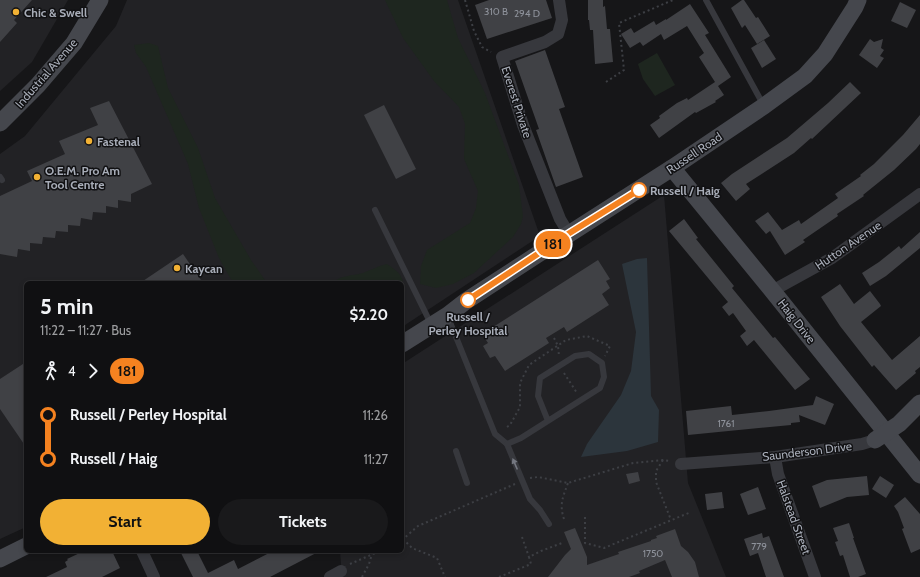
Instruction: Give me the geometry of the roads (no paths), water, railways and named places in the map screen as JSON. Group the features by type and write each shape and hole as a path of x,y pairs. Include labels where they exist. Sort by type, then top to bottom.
{"street":[{"name":"Industrial Avenue","path":"0,123 38,85 74,43 100,0"},
{"name":"Everest Private","path":"559,0 562,20 558,34 545,42 502,57 523,125 560,219 568,234"},
{"name":"Russell Road","path":"404,343 568,234 672,168 764,106 805,76 825,54 858,0"},
{"name":"Haig Drive","path":"672,168 772,291 880,436 920,475"},
{"name":"Hutton Avenue","path":"772,291 832,258 920,194"},
{"name":"Saunderson Drive","path":"681,464 775,456 862,444 880,436 899,424 920,403"},
{"name":"Halstead Street","path":"775,456 778,474 815,577"},
{"path":"0,559 24,547"},
{"path":"143,553 154,577"},
{"path":"330,577 341,571"}],"lane":[{"path":"706,0 764,106"},
{"path":"375,210 432,325"},
{"path":"448,315 495,434 507,444 530,499 540,510 549,524"},
{"path":"507,444 521,438 548,422 600,388 604,377 602,363 589,354 575,356 540,378 538,396 548,422"},
{"path":"456,451 468,483"}],"place":[{"name":"Chic & Swell","path":"16,12"},
{"name":"Fastenal","path":"89,141"},
{"name":"O.E.M. Pro Am Tool Centre","path":"37,177"},
{"name":"Russell / Haig","path":"639,190"},
{"name":"Kaycan","path":"177,268"},
{"name":"Russell / Perley Hospital","path":"468,300"}]}
